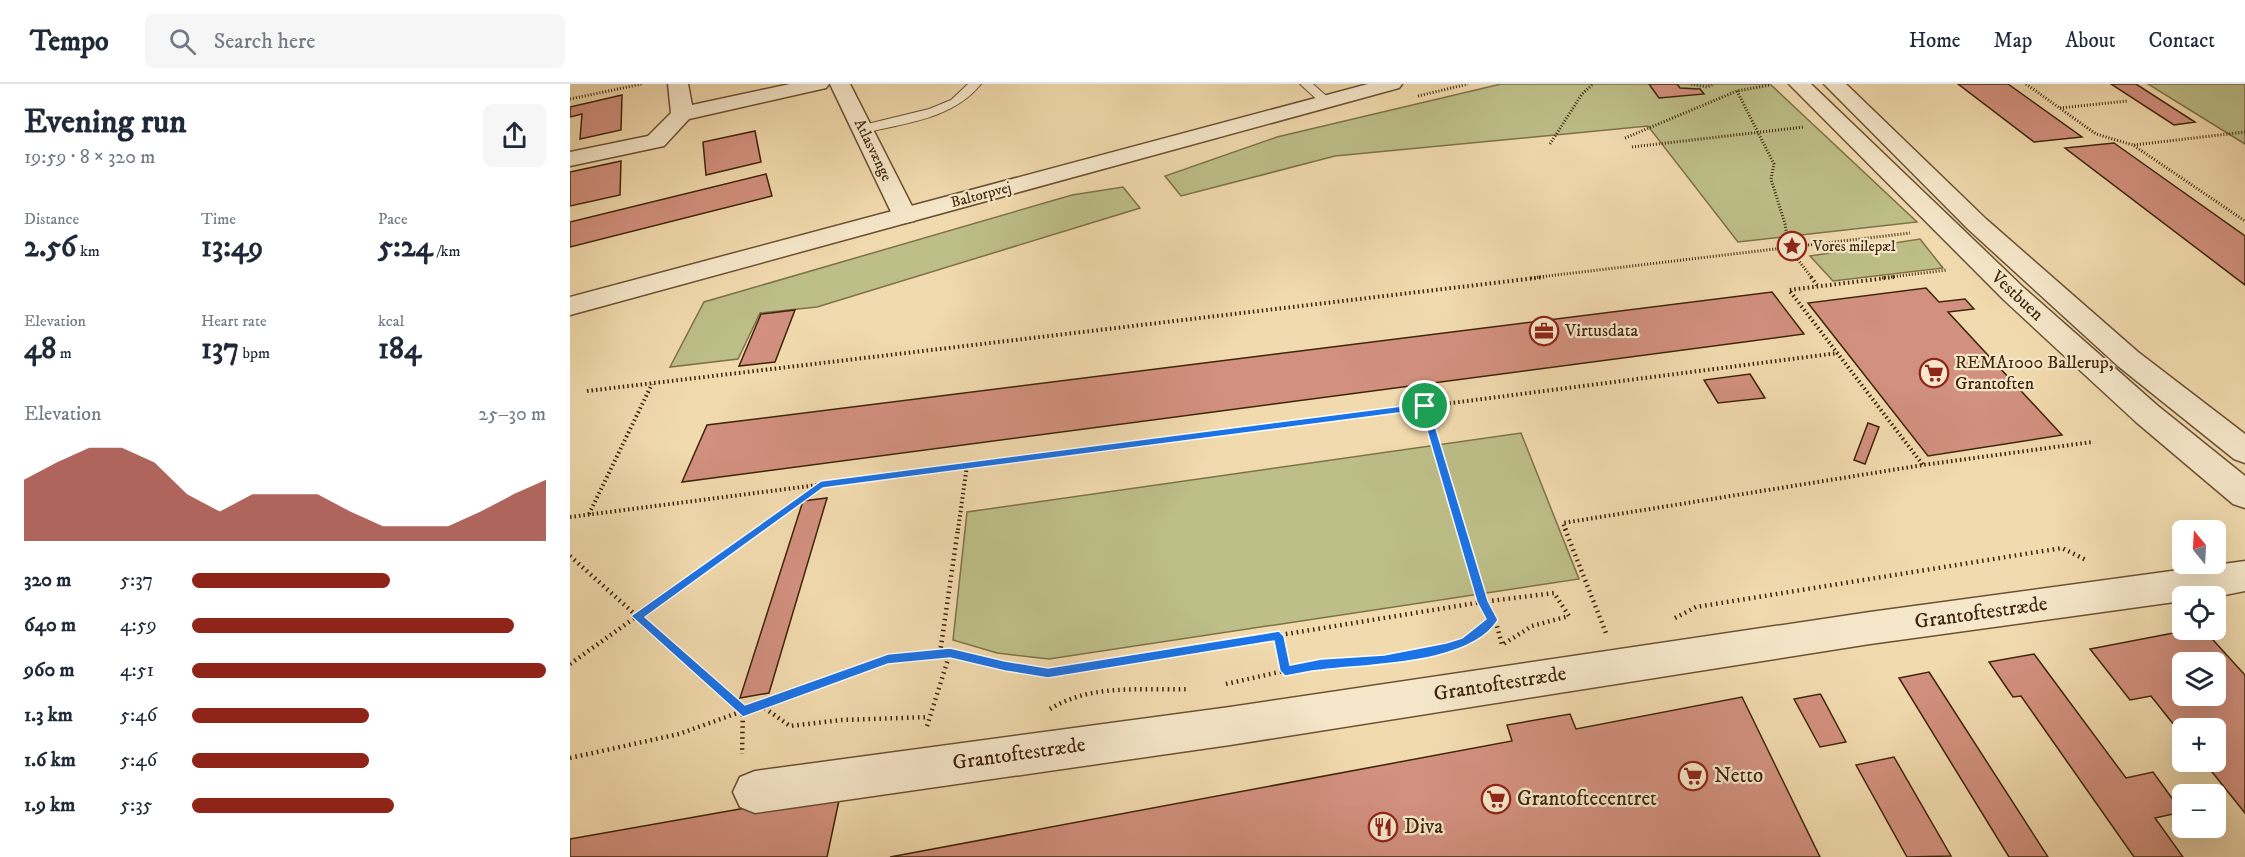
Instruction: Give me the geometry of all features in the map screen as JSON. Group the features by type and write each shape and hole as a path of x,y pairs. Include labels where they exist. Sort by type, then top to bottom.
{"street":[{"path":"678,84 682,114"},
{"path":"570,159 656,141 682,114 819,84"},
{"name":"Atlasvænge","path":"840,84 905,216"},
{"name":"Baltorpvej","path":"570,306 1392,84"},
{"name":"Vestbuen","path":"1799,84 1985,266 2147,414 2245,495"},
{"name":"Vestbuen","path":"1834,84 1977,224 2128,359 2245,451"},
{"name":"Grantoftestræde","path":"755,792 1292,717 1835,633 2215,582 2245,576"}],"lane":[{"path":"864,129 933,112 955,103 975,84"},
{"path":"1306,84 1326,101"}],"path":[{"path":"570,99 642,84"},
{"path":"1550,144 1582,94 1593,84"},
{"path":"1691,84 1707,87 1714,84"},
{"path":"1625,138 1737,91 1774,84"},
{"path":"2026,84 2096,135 2133,145 2245,221"},
{"path":"1737,91 1773,164 1771,178 1785,224 1789,248 1818,286"},
{"path":"2060,108 2127,101"},
{"path":"1632,147 1841,123"},
{"path":"2133,145 2245,132"},
{"path":"587,391 1946,229"},
{"path":"1923,465 1789,290 1985,266"},
{"path":"570,517 1838,353"},
{"path":"588,515 652,384"},
{"path":"1425,406 1482,602 1497,626"},
{"path":"1607,636 1563,523 1923,465 2092,442"},
{"path":"940,654 967,465"},
{"path":"570,664 821,484"},
{"path":"1664,622 1696,607 2062,548 2087,561 2098,559"},
{"path":"570,556 743,711 742,753"},
{"path":"570,758 679,734 888,659 950,653 1048,673 1482,602 1554,593 1569,616 1533,626 1502,645"},
{"path":"1217,685 1257,679 1321,664 1384,660 1446,648 1465,642 1492,620"},
{"path":"1279,636 1285,671"},
{"path":"760,705 790,726 842,720 929,717 950,653"},
{"path":"1011,755 1021,727 1054,706 1074,698 1092,693 1198,688"}],"green space":[{"path":"1501,84 1770,84 1917,222 1738,242 1648,126 1335,156 1181,196 1165,176 1277,137"},
{"path":"2148,84 2245,84 2245,144"},
{"path":"1123,187 1140,208 817,307 760,313 738,359 670,367 704,302 1072,195"},
{"path":"1920,239 1943,268 1833,281 1810,256"},
{"path":"1521,433 1579,579 1049,659 997,653 953,640 967,512"}],"building":[{"path":"1649,84 1677,84 1680,88 1700,89 1704,94 1659,98"},
{"path":"1958,84 2008,84 2082,137 2034,142"},
{"path":"2111,84 2136,84 2195,122 2174,125"},
{"path":"622,95 621,130 580,139 582,114 570,117 570,107"},
{"path":"755,131 761,162 706,175 703,142"},
{"path":"2114,143 2245,236 2245,285 2065,148"},
{"path":"621,161 620,195 570,206 570,172"},
{"path":"766,174 772,196 570,247 570,222"},
{"name":"REMA1000 Ballerup, Grantoften","path":"1926,288 1939,302 1965,299 1974,309 1948,312 2062,435 1928,456 1808,303"},
{"path":"1772,292 1804,334 682,482 707,425"},
{"path":"795,310 775,362 739,366 761,314"},
{"path":"1750,374 1765,398 1718,403 1704,380"},
{"path":"1868,423 1879,427 1865,464 1854,460"},
{"path":"827,498 769,693 740,698 803,501"},
{"path":"2172,633 2172,640 2213,640 2224,652 2172,652 2172,706 2226,706 2226,654 2245,675 2245,813 2226,789 2226,784 2222,784 2212,772 2226,772 2226,718 2172,718 2172,722 2151,696 2130,700 2090,649"},
{"path":"2034,654 2126,778 2153,772 2172,798 2172,814 2155,818 2183,857 2134,857 2021,696 2013,697 1989,662"},
{"path":"1929,672 2048,857 2009,857 1899,678"},
{"path":"1820,694 1846,742 1820,747 1794,699"},
{"name":"Grantoftecentret","path":"1742,697 1820,857 890,857 1512,741 1507,725 1570,714 1576,729"},
{"path":"1894,757 1951,856 1907,857 1856,765"},
{"path":"841,791 827,857 570,857 570,839"}],"place":[{"name":"Vores milepæl","path":"1792,246"},
{"name":"Virtusdata","path":"1544,331"},
{"name":"REMA1000 Ballerup, Grantoften","path":"1934,373"},
{"name":"Netto","path":"1693,776"},
{"name":"Grantoftecentret","path":"1496,799"},
{"name":"Diva","path":"1383,827"}],"route":[{"path":"1425,406 1482,602 1492,620 1465,642 1446,648 1384,660 1321,664 1285,671 1279,636 1048,673 950,653 888,659 743,711 637,616 821,484 1425,406"}]}
